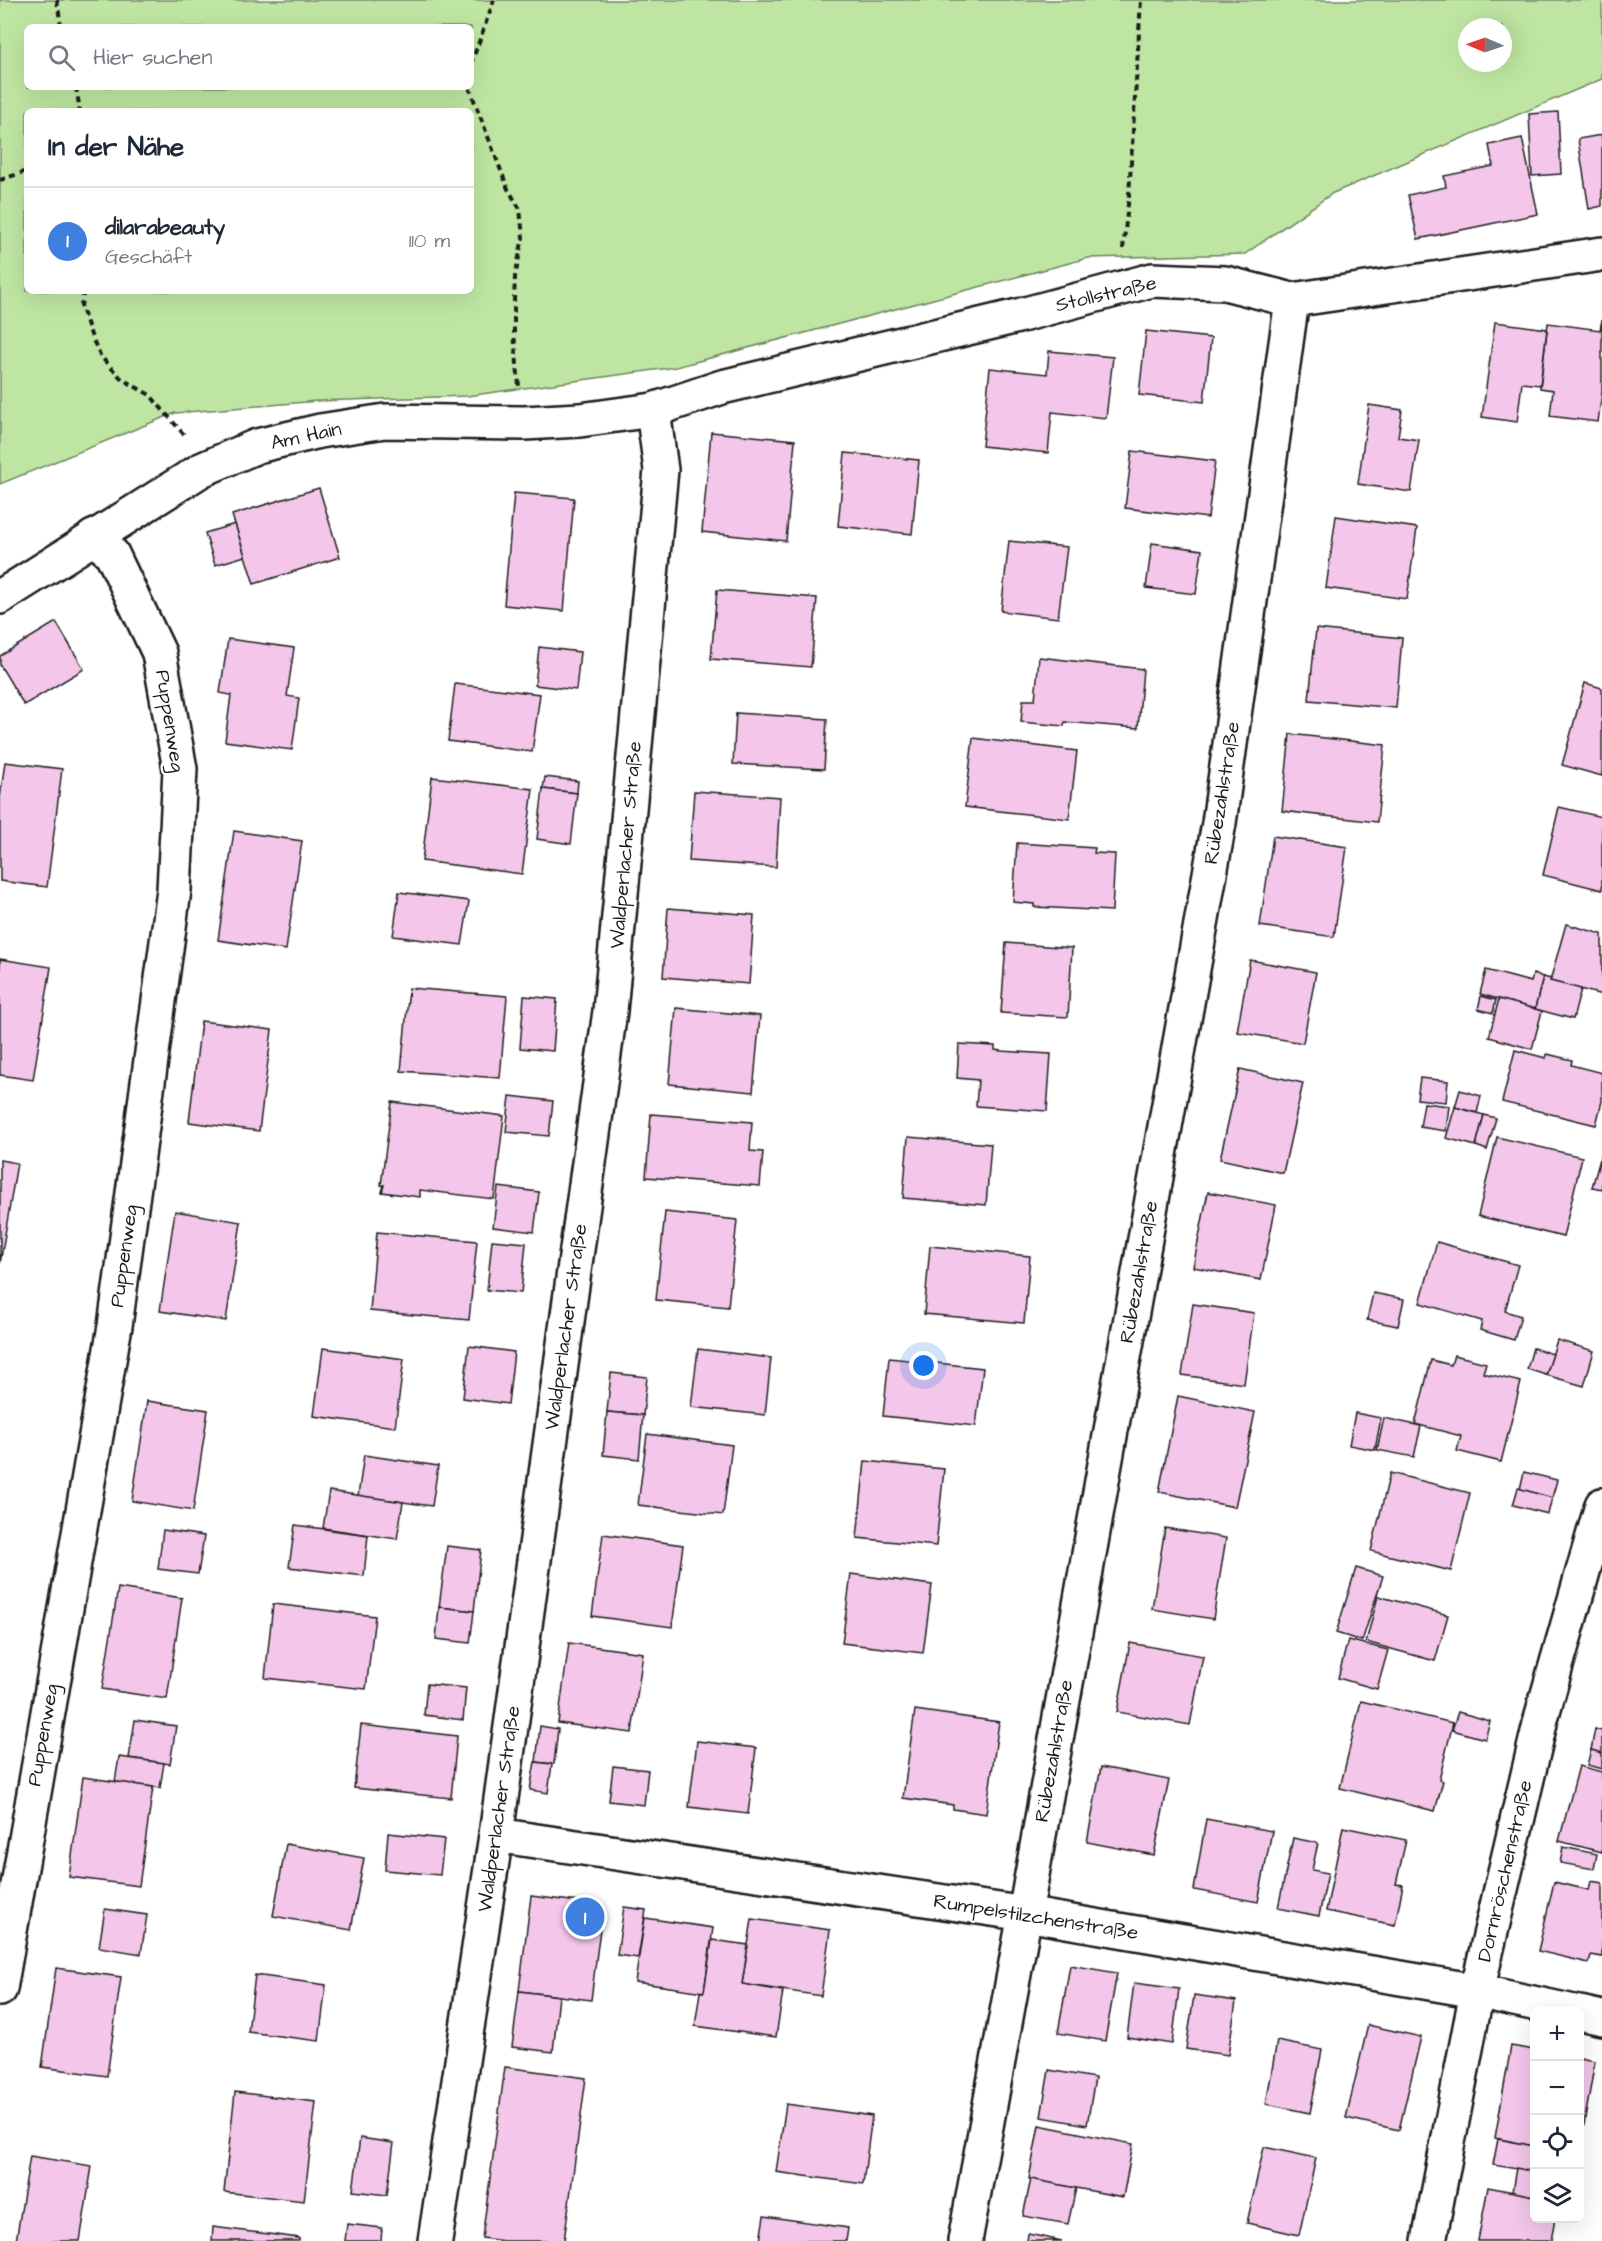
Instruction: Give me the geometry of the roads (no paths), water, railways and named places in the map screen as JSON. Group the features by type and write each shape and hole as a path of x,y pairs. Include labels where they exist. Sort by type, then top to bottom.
{"street":[{"name":"Stollstraße","path":"653,410 722,387 1018,316 1152,280 1225,283 1292,300 1602,254"},
{"name":"Rübezahlstraße","path":"965,2241 1219,823 1292,300"},
{"name":"Am Hain","path":"0,597 201,470 257,446 320,431 385,421 524,423 579,420 653,410"},
{"name":"Waldperlacher Straße","path":"435,2241 496,1834 610,1011 661,470 653,410"},
{"name":"Puppenweg","path":"0,1989 115,1326 174,890 180,769 159,652 112,554 93,537"},
{"name":"Dornröschenstraße","path":"1429,2241 1477,1991 1542,1715 1602,1505"},
{"name":"Rumpelstilzchenstraße","path":"496,1834 1025,1914 1477,1991 1551,2007"},
{"path":"1584,2014 1602,2018"}],"place":[{"name":"dilarabeauty","path":"585,1917"}]}
